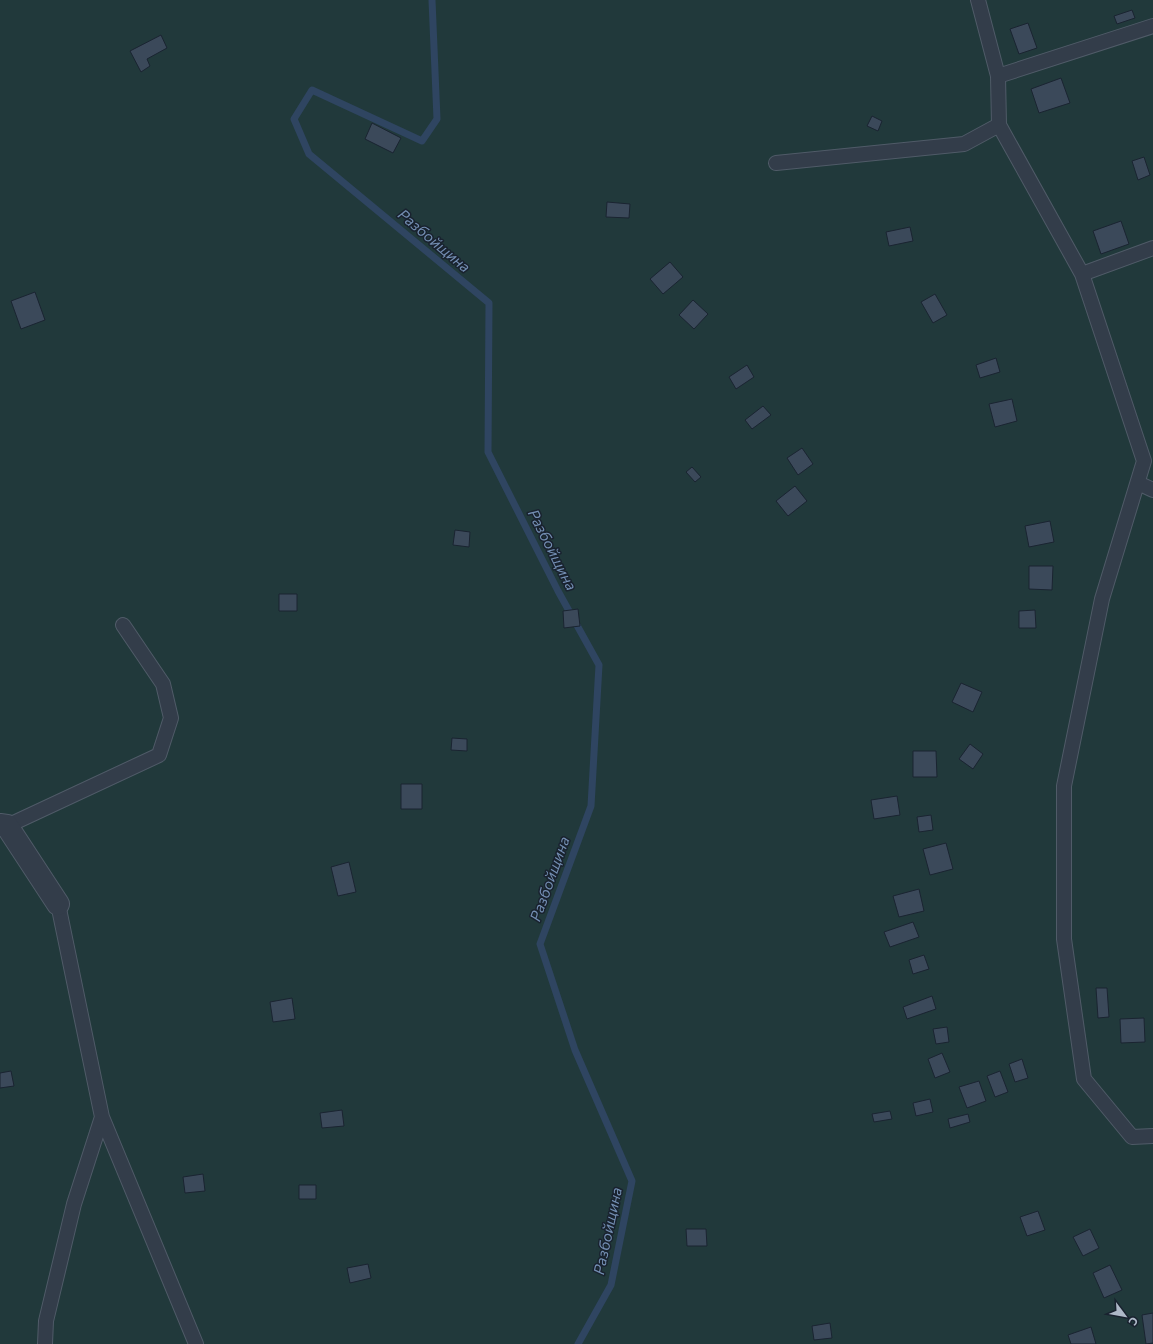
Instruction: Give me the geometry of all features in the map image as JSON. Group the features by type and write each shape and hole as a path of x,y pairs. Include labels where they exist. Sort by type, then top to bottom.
{"street":[{"path":"3,825 58,904"}],"lane":[{"path":"978,0 998,76 999,124 1082,274 1144,461 1102,599 1064,786 1064,939 1084,1079 1132,1137 1153,1136"},
{"path":"998,76 1153,26"},
{"path":"776,163 964,144 999,124"},
{"path":"1082,274 1153,248"},
{"path":"1138,483 1153,490"},
{"path":"3,825 160,755 171,718 163,684 123,625"},
{"path":"58,904 102,1117 196,1344"},
{"path":"45,1344 46,1321 74,1204 102,1117"}],"green space":[{"path":"0,0 1153,0 1153,1344 0,1344"}],"building":[{"path":"1132,10 1135,18 1117,24 1114,16"},
{"path":"1028,23 1037,48 1019,54 1010,29"},
{"path":"161,35 167,48 147,59 150,66 141,72 130,51"},
{"path":"1061,78 1070,103 1039,113 1031,89"},
{"path":"872,116 882,121 878,131 867,126"},
{"path":"372,123 401,138 393,153 365,139"},
{"path":"1144,157 1150,175 1138,180 1132,161"},
{"path":"607,202 630,204 629,218 606,217"},
{"path":"1121,221 1129,244 1101,254 1093,231"},
{"path":"910,227 913,241 889,246 886,232"},
{"path":"670,262 683,277 663,294 650,279"},
{"path":"35,292 45,320 21,329 11,301"},
{"path":"935,294 947,315 933,323 921,302"},
{"path":"693,300 708,314 694,329 679,315"},
{"path":"996,358 1000,372 980,378 976,365"},
{"path":"747,365 754,377 736,389 729,377"},
{"path":"1012,399 1017,421 995,427 989,404"},
{"path":"763,406 771,415 752,429 745,420"},
{"path":"802,448 813,464 798,475 787,458"},
{"path":"692,467 701,477 695,482 686,472"},
{"path":"795,486 807,501 788,516 776,501"},
{"path":"1050,521 1054,542 1029,547 1025,526"},
{"path":"455,530 470,532 469,547 453,545"},
{"path":"1029,566 1053,566 1052,590 1029,589"},
{"path":"279,594 297,594 297,611 279,611"},
{"path":"578,609 580,626 564,628 563,611"},
{"path":"1035,610 1036,628 1019,628 1019,611"},
{"path":"961,683 982,692 973,712 952,702"},
{"path":"452,738 467,739 467,751 451,750"},
{"path":"970,744 983,754 973,769 959,759"},
{"path":"913,751 936,751 937,777 913,777"},
{"path":"401,784 422,784 422,809 401,809"},
{"path":"897,796 900,815 874,819 871,800"},
{"path":"931,815 933,830 919,832 917,817"},
{"path":"946,843 953,869 930,875 923,849"},
{"path":"349,862 356,892 338,896 331,867"},
{"path":"919,889 924,911 899,917 893,896"},
{"path":"913,922 919,937 890,947 884,932"},
{"path":"924,955 929,969 913,974 909,960"},
{"path":"1096,988 1107,988 1109,1017 1098,1018"},
{"path":"932,996 936,1009 907,1019 903,1007"},
{"path":"292,998 295,1019 273,1022 270,1002"},
{"path":"1144,1018 1145,1042 1121,1043 1120,1019"},
{"path":"947,1027 949,1042 936,1044 933,1029"},
{"path":"942,1053 950,1072 935,1078 928,1059"},
{"path":"1022,1059 1028,1078 1015,1082 1009,1064"},
{"path":"11,1071 14,1086 0,1088 0,1073"},
{"path":"1000,1071 1008,1092 995,1097 987,1076"},
{"path":"979,1081 986,1101 967,1108 959,1087"},
{"path":"930,1099 933,1112 916,1116 913,1103"},
{"path":"342,1110 344,1126 322,1128 320,1113"},
{"path":"890,1111 892,1119 874,1122 872,1114"},
{"path":"968,1114 970,1122 950,1128 948,1119"},
{"path":"203,1174 205,1191 185,1193 183,1177"},
{"path":"299,1185 316,1185 316,1199 299,1199"},
{"path":"1038,1211 1045,1230 1027,1236 1020,1217"},
{"path":"686,1229 706,1229 707,1246 687,1246"},
{"path":"1090,1229 1099,1248 1083,1256 1073,1237"},
{"path":"368,1264 371,1278 350,1283 347,1268"},
{"path":"1110,1265 1122,1290 1104,1298 1093,1273"},
{"path":"1153,1313 1153,1343 1146,1344 1142,1315"},
{"path":"830,1323 832,1338 814,1340 812,1326"},
{"path":"1091,1327 1096,1344 1071,1344 1068,1335"}],"waterway":[{"name":"Разбойщина","path":"432,0 437,119 422,141 312,90 294,119 309,154 489,303 488,452 558,591 599,665 591,806 540,944 575,1050 632,1181 611,1285 578,1344"}]}
